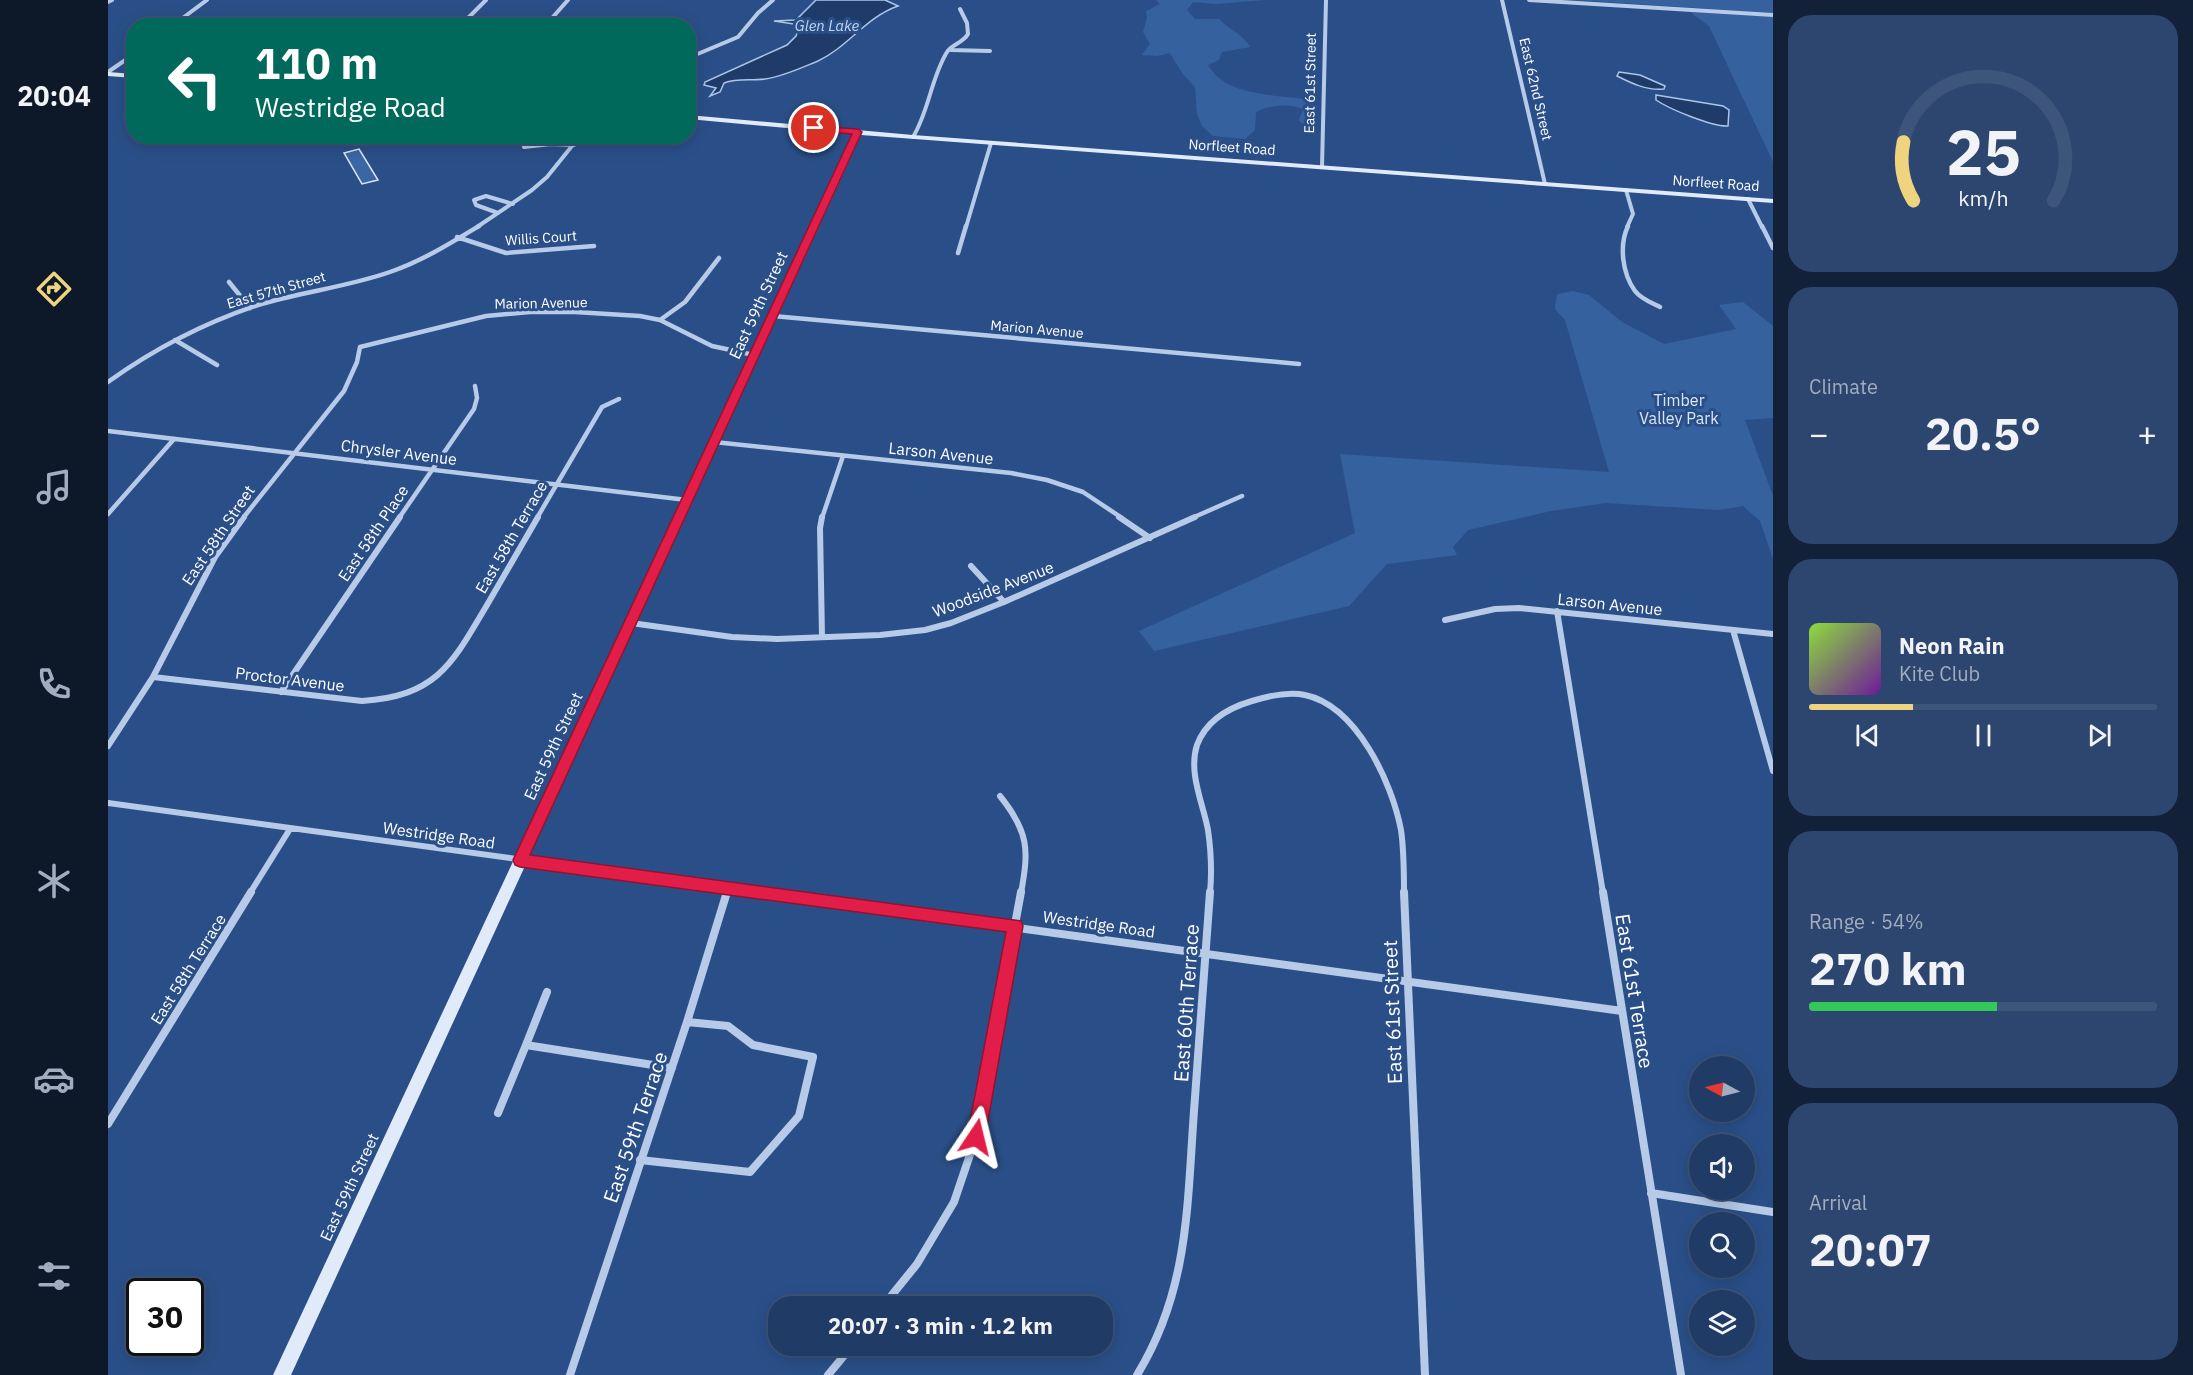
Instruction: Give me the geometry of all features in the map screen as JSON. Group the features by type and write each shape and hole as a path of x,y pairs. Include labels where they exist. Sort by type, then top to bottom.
{"street":[{"path":"183,18 207,0"},
{"path":"468,18 486,0"},
{"path":"553,18 568,0"},
{"path":"696,55 738,37 758,13 773,0"},
{"name":"East 61st Street","path":"1323,167 1326,0"},
{"name":"East 62nd Street","path":"1502,0 1545,184"},
{"path":"1529,0 1773,15"},
{"path":"914,137 922,123 929,96 948,50 964,42 968,36 967,22 960,9"},
{"path":"948,50 990,51"},
{"path":"108,73 126,60"},
{"path":"108,73 126,75"},
{"name":"Norfleet Road","path":"696,118 914,137 1773,201"},
{"name":"East 59th Street","path":"282,1375 858,132"},
{"path":"958,253 991,142"},
{"path":"524,147 551,144 574,145"},
{"path":"457,237 513,204 548,177 574,145"},
{"path":"1626,190 1633,214 1622,240 1621,250 1634,289 1644,299 1660,307"},
{"path":"498,213 476,205 474,200 486,196 513,204"},
{"path":"1748,199 1773,249"},
{"name":"Willis Court","path":"457,237 485,248 505,252 594,246"},
{"name":"East 57th Street","path":"108,382 175,340 249,308 390,272 457,237"},
{"path":"660,320 674,311 697,289 719,258"},
{"path":"229,282 249,308"},
{"name":"Marion Avenue","path":"360,347 393,341 466,319 512,312 622,315 660,320 712,346 754,355"},
{"name":"Marion Avenue","path":"772,316 1299,364"},
{"path":"175,340 217,364"},
{"name":"East 58th Street","path":"108,746 153,677 215,557 344,391 357,363 360,347"},
{"name":"East 58th Place","path":"281,692 474,409 477,398 475,386"},
{"name":"East 58th Terrace","path":"423,687 439,676 456,658 602,407 619,399"},
{"name":"Chrysler Avenue","path":"108,431 687,500"},
{"path":"108,514 174,439"},
{"name":"Larson Avenue","path":"714,442 1011,473 1047,480 1083,492 1150,538"},
{"path":"822,637 820,528 824,507 843,456"},
{"name":"Woodside Avenue","path":"630,623 732,637 777,639 880,635 925,630 951,623 1004,602 1242,496"},
{"path":"970,566 1004,602"},
{"name":"Larson Avenue","path":"1445,620 1495,609 1519,608 1773,634"},
{"name":"East 61st Terrace","path":"1557,611 1681,1375"},
{"path":"1733,630 1773,771"},
{"name":"Proctor Avenue","path":"153,677 281,692 378,700 394,698 423,687"},
{"name":"East 61st Street","path":"1296,694 1316,699 1343,717 1370,750 1387,782 1397,809 1402,837 1425,1375"},
{"name":"East 60th Terrace","path":"1137,1375 1165,1323 1177,1284 1184,1246 1212,871 1207,827 1194,772 1195,753 1199,741 1211,722 1234,707 1264,697 1296,694"},
{"path":"891,1296 916,1264 954,1202 973,1148 1027,860 1027,843 1017,816 1000,796"},
{"name":"Westridge Road","path":"108,803 1622,1011"},
{"name":"East 58th Terrace","path":"108,1124 290,829"},
{"name":"East 59th Terrace","path":"570,1375 687,1022 728,888"},
{"path":"498,1113 547,992"},
{"path":"640,1160 750,1172 799,1116 813,1057 753,1045 728,1026 687,1022"},
{"path":"526,1045 672,1068"},
{"path":"1651,1193 1773,1212"},
{"path":"828,1375 844,1356"}],"green space":[{"path":"1156,0 1265,0 1216,4 1193,2 1187,10 1195,19 1219,19 1244,39 1250,47 1222,52 1219,60 1208,65 1217,76 1227,84 1254,93 1311,100 1316,108 1316,130 1307,131 1299,120 1303,109 1279,106 1256,112 1255,130 1245,139 1213,136 1202,126 1197,114 1195,87 1182,73 1170,53 1157,56 1142,55 1150,44 1143,32 1147,18 1146,11 1160,4"},
{"path":"1574,0 1773,0 1773,13"},
{"path":"1690,12 1773,17 1773,162 1709,26"},
{"name":"Timber Valley Park","path":"1573,291 1589,295 1622,322 1664,344 1736,329 1719,305 1743,302 1773,326 1773,418 1745,420 1773,496 1773,559 1760,521 1743,506 1719,510 1606,503 1551,511 1468,530 1453,547 1457,555 1387,564 1349,606 1154,651 1139,631 1355,533 1340,454 1609,472 1565,320 1555,309 1557,294"}],"water":[{"name":"Glen Lake","path":"816,0 885,0 898,6 876,17 839,48 818,61 771,78 724,83 720,92 710,96 716,88 704,85 705,82 787,45 796,36 799,28 794,24 774,21 796,20"},
{"path":"1619,72 1640,75 1665,86 1664,89 1645,88 1634,84 1617,76"},
{"path":"1656,95 1723,106 1729,110 1728,126 1702,121 1662,104 1656,100"}],"building":[{"path":"359,149 378,180 362,184 344,153"}],"route":[{"path":"814,128 858,132 520,860 1015,926 976,1137"}]}
